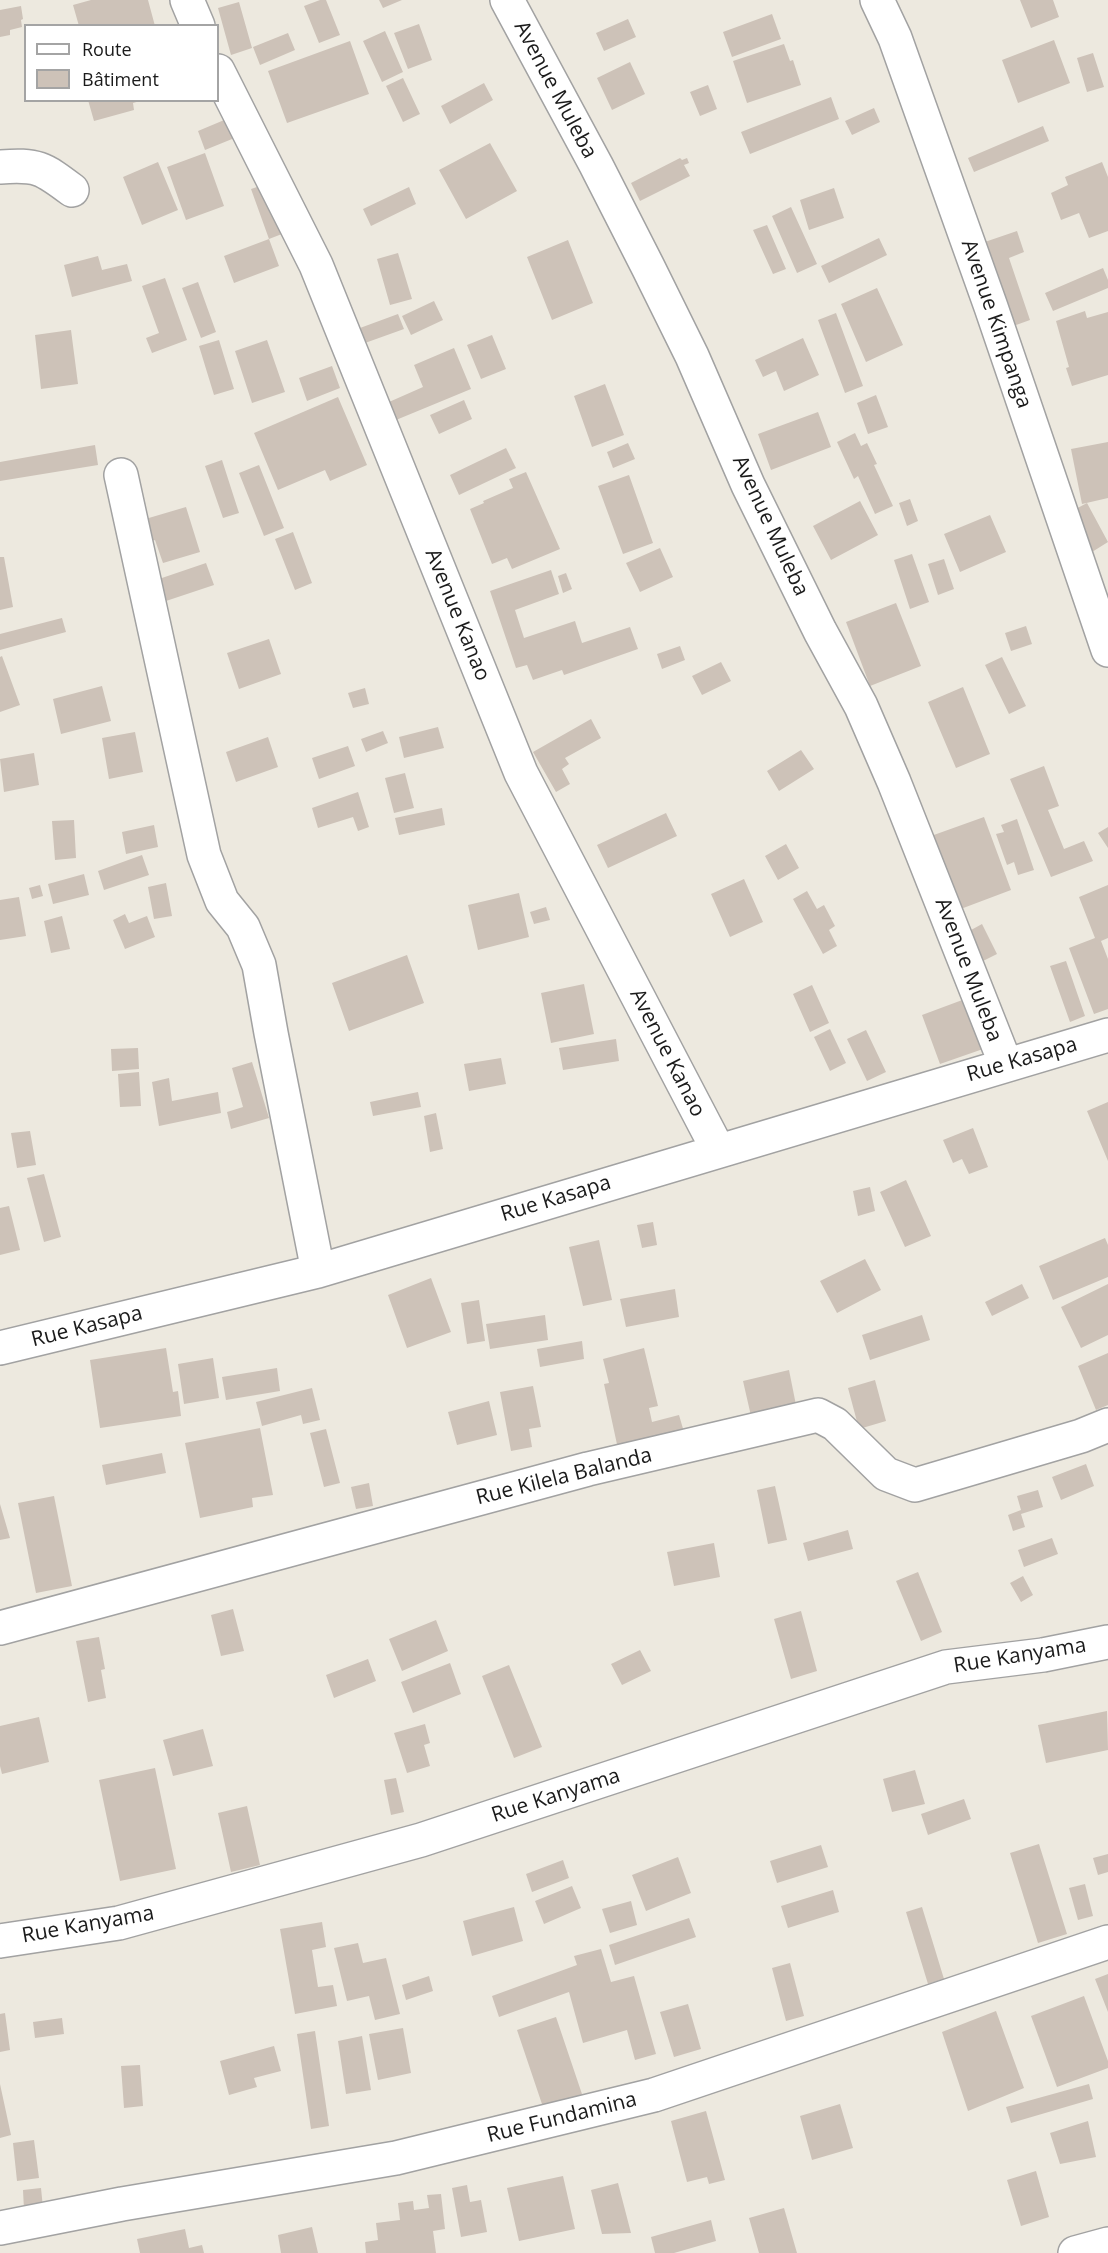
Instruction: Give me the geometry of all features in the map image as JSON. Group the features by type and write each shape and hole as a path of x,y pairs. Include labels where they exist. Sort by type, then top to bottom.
{"street":[{"path":"187,0 197,24"},
{"name":"Avenue Muleba","path":"507,0 643,257 692,356 754,495 820,631 861,706 894,782 1006,1065"},
{"name":"Avenue Kimpanga","path":"877,0 895,38 976,264 1108,650"},
{"name":"Avenue Kanao","path":"219,73 316,265 521,773 718,1150"},
{"path":"0,167 33,165 49,172 72,190"},
{"path":"121,475 204,855 222,901 243,927 260,965 271,1033 318,1271"},
{"name":"Rue Kasapa","path":"0,1348 318,1271 1108,1035"},
{"name":"Rue Kilela Balanda","path":"0,1628 588,1469 818,1415 835,1424 886,1474 915,1485 1081,1436 1108,1425"},
{"name":"Rue Kanyama","path":"0,1941 119,1923 421,1840 946,1667 1043,1655 1108,1642"},
{"name":"Rue Fundamina","path":"0,2228 122,2204 396,2158 654,2095 1108,1942"},
{"path":"1075,2253 1108,2244"}],"building":[{"path":"91,0 148,0 154,24 78,24 73,5"},
{"path":"326,0 340,35 319,43 304,6"},
{"path":"379,0 402,0 383,8"},
{"path":"1020,0 1053,0 1059,17 1031,28"},
{"path":"239,2 252,48 231,55 218,8"},
{"path":"21,6 22,27 10,30 10,35 0,37 0,10"},
{"path":"772,14 781,39 732,57 723,32"},
{"path":"628,19 636,37 604,51 596,33"},
{"path":"419,24 432,60 408,69 394,33"},
{"path":"385,31 403,72 382,82 363,41"},
{"path":"288,33 295,50 260,65 253,47"},
{"path":"1054,40 1070,83 1018,103 1002,60"},
{"path":"350,41 369,94 287,123 268,71"},
{"path":"784,44 790,61 793,60 801,85 747,103 733,61"},
{"path":"1093,53 1104,87 1087,92 1077,58"},
{"path":"630,62 645,94 612,110 597,78"},
{"path":"403,78 420,114 403,122 386,86"},
{"path":"484,83 493,100 450,124 441,106"},
{"path":"708,85 717,109 700,116 690,92"},
{"path":"831,97 839,119 750,154 741,132"},
{"path":"89,102 136,102 133,103 134,110 94,121"},
{"path":"874,108 880,122 852,135 845,121"},
{"path":"229,118 237,137 205,150 198,131"},
{"path":"1043,126 1049,141 974,172 968,158"},
{"path":"490,143 517,191 466,219 439,170"},
{"path":"205,153 224,206 186,220 167,167"},
{"path":"680,158 682,160 687,158 689,163 684,165 690,176 640,201 631,183"},
{"path":"158,162 178,210 142,225 123,177"},
{"path":"1102,162 1108,177 1108,231 1089,238 1079,213 1061,220 1051,193 1068,185 1065,177"},
{"path":"269,183 287,232 269,239 251,189"},
{"path":"409,187 416,204 371,226 363,209"},
{"path":"834,188 844,218 809,230 800,200"},
{"path":"791,207 817,264 797,273 772,216"},
{"path":"767,225 786,269 773,274 753,230"},
{"path":"1017,231 1024,252 1009,258 1030,320 1005,329 976,245"},
{"path":"879,238 887,255 829,283 821,266"},
{"path":"269,239 279,266 234,283 224,256"},
{"path":"568,240 593,303 552,320 527,257"},
{"path":"398,253 412,299 390,305 377,259"},
{"path":"98,256 102,270 127,264 132,281 72,297 64,265"},
{"path":"1103,268 1108,280 1108,288 1053,311 1045,293"},
{"path":"165,278 187,340 152,353 146,338 159,333 142,286"},
{"path":"198,282 216,332 201,338 182,288"},
{"path":"877,288 903,345 866,362 841,304"},
{"path":"434,301 443,320 411,335 402,316"},
{"path":"1085,311 1087,318 1108,312 1108,375 1072,386 1056,321"},
{"path":"836,313 863,386 845,393 818,320"},
{"path":"398,314 404,329 365,343 360,328"},
{"path":"71,330 78,384 41,389 35,335"},
{"path":"492,335 506,369 481,379 467,345"},
{"path":"803,338 819,375 784,391 776,371 763,377 755,360"},
{"path":"219,340 234,389 214,395 199,346"},
{"path":"267,340 285,392 252,403 235,351"},
{"path":"454,348 471,389 396,420 389,402 423,387 414,365"},
{"path":"332,366 340,388 307,401 299,378"},
{"path":"605,384 624,435 592,447 574,396"},
{"path":"876,395 888,427 868,434 857,403"},
{"path":"338,397 367,465 330,481 325,470 278,490 254,433"},
{"path":"464,400 472,419 439,434 430,415"},
{"path":"818,412 831,447 771,470 758,434"},
{"path":"855,433 861,446 867,443 877,464 874,465 893,506 875,514 858,476 854,479 837,442"},
{"path":"1108,442 1108,498 1082,504 1071,449"},
{"path":"628,443 635,459 613,468 607,452"},
{"path":"95,445 98,465 0,481 0,462"},
{"path":"506,448 516,468 459,495 450,475"},
{"path":"222,460 239,513 223,518 205,466"},
{"path":"259,465 284,528 264,536 239,473"},
{"path":"526,472 560,549 512,569 507,558 492,564 470,509 513,488 509,479"},
{"path":"629,475 653,543 623,554 598,486"},
{"path":"910,499 918,521 907,526 899,503"},
{"path":"860,501 878,535 831,560 813,526"},
{"path":"1087,503 1108,542 1092,552 1072,511"},
{"path":"186,507 200,552 163,563 155,540 149,542 142,520"},
{"path":"990,515 1006,552 960,572 944,534"},
{"path":"293,532 312,583 295,590 275,539"},
{"path":"660,548 673,577 640,592 626,563"},
{"path":"912,554 929,602 910,609 894,560"},
{"path":"0,557 4,557 13,607 0,610"},
{"path":"944,559 954,589 938,595 928,564"},
{"path":"206,563 214,585 163,602 156,580"},
{"path":"551,570 559,594 515,610 524,638 575,621 582,643 630,627 638,649 564,675 562,670 533,680 527,665 516,668 490,591"},
{"path":"566,573 572,589 563,593 558,576"},
{"path":"896,603 921,666 870,686 846,622"},
{"path":"62,618 66,632 0,650 0,634"},
{"path":"1026,626 1032,644 1011,651 1005,633"},
{"path":"269,639 281,674 239,689 227,653"},
{"path":"680,646 685,660 662,669 657,654"},
{"path":"2,656 20,705 0,712 0,657"},
{"path":"1002,657 1026,706 1009,714 985,665"},
{"path":"721,662 731,681 702,695 692,676"},
{"path":"102,686 111,721 61,734 53,699"},
{"path":"963,687 990,754 956,768 928,702"},
{"path":"365,688 369,704 353,708 348,693"},
{"path":"591,719 601,738 565,758 569,764 562,769 570,784 556,792 533,752"},
{"path":"438,727 444,748 404,758 399,737"},
{"path":"383,731 388,743 366,752 361,739"},
{"path":"135,732 143,772 109,779 102,738"},
{"path":"268,737 278,767 236,782 226,752"},
{"path":"348,746 355,766 319,779 312,758"},
{"path":"801,750 814,769 779,791 767,771"},
{"path":"34,753 39,785 4,792 0,759"},
{"path":"1044,766 1059,806 1048,810 1064,849 1084,841 1093,861 1051,877 1010,779"},
{"path":"405,773 414,808 394,813 385,778"},
{"path":"358,792 369,827 358,831 353,817 318,828 312,808"},
{"path":"442,808 445,825 399,835 395,818"},
{"path":"666,813 677,836 608,868 597,845"},
{"path":"984,817 1011,890 958,910 931,836"},
{"path":"1017,819 1034,870 1018,875 1014,862 1007,865 996,834 1004,832 1001,825"},
{"path":"74,820 76,858 55,860 52,821"},
{"path":"154,825 158,847 126,854 122,832"},
{"path":"1108,827 1108,848 1098,833"},
{"path":"786,844 799,868 778,880 765,856"},
{"path":"142,855 149,875 104,890 98,871"},
{"path":"84,874 89,895 53,904 48,884"},
{"path":"744,879 763,922 730,937 711,894"},
{"path":"166,883 172,916 154,919 148,887"},
{"path":"40,885 43,896 32,899 29,888"},
{"path":"1108,885 1108,938 1101,941 1108,959 1108,1009 1094,1014 1069,948 1095,938 1079,897"},
{"path":"807,891 817,909 824,905 835,926 829,930 837,946 823,954 793,899"},
{"path":"519,893 529,937 478,950 468,905"},
{"path":"19,897 26,936 0,940 0,900"},
{"path":"546,907 550,920 534,924 530,912"},
{"path":"125,914 129,923 147,916 155,937 125,949 113,920"},
{"path":"62,916 70,949 51,953 44,921"},
{"path":"982,924 997,954 977,964 962,935"},
{"path":"407,955 424,1003 349,1031 332,983"},
{"path":"1066,961 1085,1016 1070,1022 1050,966"},
{"path":"584,984 594,1034 551,1043 541,993"},
{"path":"812,985 829,1023 810,1032 793,994"},
{"path":"965,999 983,1049 940,1064 922,1015"},
{"path":"830,1029 846,1063 830,1071 814,1037"},
{"path":"866,1030 886,1072 867,1081 847,1039"},
{"path":"616,1039 619,1061 563,1070 559,1048"},
{"path":"138,1048 139,1069 112,1071 111,1049"},
{"path":"501,1058 506,1084 469,1091 464,1064"},
{"path":"252,1062 269,1118 231,1129 227,1112 243,1107 232,1068"},
{"path":"139,1072 141,1106 120,1107 118,1074"},
{"path":"169,1078 172,1101 218,1092 221,1113 159,1126 152,1082"},
{"path":"418,1092 421,1107 373,1116 370,1102"},
{"path":"1108,1102 1108,1161 1087,1111"},
{"path":"436,1113 443,1149 430,1152 424,1116"},
{"path":"973,1128 988,1167 969,1174 962,1159 953,1163 943,1140"},
{"path":"30,1131 36,1165 17,1168 11,1133"},
{"path":"44,1174 61,1237 44,1242 27,1178"},
{"path":"906,1180 931,1236 905,1247 880,1192"},
{"path":"870,1187 875,1211 858,1216 853,1191"},
{"path":"9,1206 20,1250 0,1255 0,1208"},
{"path":"653,1222 657,1245 642,1248 637,1225"},
{"path":"1105,1238 1108,1245 1108,1277 1053,1300 1039,1266"},
{"path":"599,1240 612,1300 583,1306 569,1247"},
{"path":"865,1259 881,1290 837,1313 820,1281"},
{"path":"431,1278 451,1332 407,1348 388,1295"},
{"path":"1022,1284 1029,1298 992,1316 985,1302"},
{"path":"1108,1284 1108,1335 1081,1348 1061,1307"},
{"path":"675,1289 679,1317 626,1327 620,1299"},
{"path":"479,1300 485,1341 467,1344 461,1303"},
{"path":"545,1315 548,1340 490,1349 486,1324"},
{"path":"922,1315 930,1340 870,1360 862,1335"},
{"path":"582,1341 584,1359 540,1367 537,1349"},
{"path":"166,1348 173,1392 178,1391 181,1416 100,1428 90,1360"},
{"path":"644,1348 658,1406 649,1408 652,1422 679,1415 684,1432 618,1449 604,1384 609,1383 603,1359"},
{"path":"1108,1353 1108,1405 1096,1410 1078,1366"},
{"path":"213,1358 219,1398 184,1404 178,1364"},
{"path":"277,1368 280,1391 226,1400 222,1377"},
{"path":"789,1370 796,1405 751,1416 743,1381"},
{"path":"875,1380 886,1421 859,1429 848,1388"},
{"path":"533,1386 541,1427 529,1429 532,1447 511,1451 500,1392"},
{"path":"312,1388 320,1420 303,1424 301,1415 262,1426 256,1402"},
{"path":"489,1401 497,1435 457,1445 448,1412"},
{"path":"260,1428 273,1495 252,1498 253,1507 200,1518 185,1443"},
{"path":"326,1429 340,1483 324,1487 310,1433"},
{"path":"162,1453 166,1473 106,1485 102,1465"},
{"path":"1086,1464 1094,1486 1061,1500 1052,1477"},
{"path":"369,1483 373,1506 356,1509 351,1487"},
{"path":"775,1486 787,1540 768,1544 757,1490"},
{"path":"1038,1490 1043,1507 1021,1514 1025,1527 1013,1531 1008,1515 1021,1510 1017,1496"},
{"path":"54,1496 72,1586 36,1593 18,1503"},
{"path":"0,1504 10,1538 0,1540"},
{"path":"848,1530 853,1549 808,1561 803,1543"},
{"path":"1052,1538 1058,1554 1024,1567 1018,1550"},
{"path":"714,1543 720,1577 674,1586 667,1552"},
{"path":"918,1572 942,1632 921,1641 896,1581"},
{"path":"1023,1576 1033,1595 1021,1602 1010,1583"},
{"path":"233,1609 244,1651 221,1656 211,1615"},
{"path":"801,1611 817,1671 791,1679 774,1619"},
{"path":"436,1620 448,1651 402,1671 389,1639"},
{"path":"99,1637 105,1669 101,1670 106,1698 88,1702 76,1641"},
{"path":"640,1650 651,1671 622,1685 611,1664"},
{"path":"368,1659 376,1681 334,1698 326,1675"},
{"path":"450,1663 461,1694 413,1713 401,1682"},
{"path":"509,1665 542,1747 514,1758 482,1676"},
{"path":"1107,1711 1108,1750 1046,1763 1038,1725"},
{"path":"39,1717 49,1762 2,1774 0,1726"},
{"path":"425,1724 430,1743 424,1745 430,1766 407,1773 394,1733"},
{"path":"203,1729 213,1766 173,1776 163,1740"},
{"path":"155,1768 176,1869 120,1881 99,1780"},
{"path":"915,1770 925,1804 892,1812 883,1779"},
{"path":"396,1778 404,1812 391,1815 384,1780"},
{"path":"964,1799 971,1819 928,1835 921,1814"},
{"path":"247,1806 260,1865 231,1872 218,1813"},
{"path":"1039,1844 1067,1934 1038,1943 1010,1853"},
{"path":"821,1845 828,1867 777,1883 770,1861"},
{"path":"1108,1854 1108,1872 1098,1875 1093,1858"},
{"path":"678,1857 691,1893 646,1911 632,1875"},
{"path":"563,1860 569,1878 532,1892 526,1874"},
{"path":"1085,1884 1093,1916 1078,1920 1069,1888"},
{"path":"572,1886 581,1908 544,1924 535,1901"},
{"path":"833,1890 839,1912 788,1928 781,1906"},
{"path":"631,1901 637,1925 610,1933 602,1909"},
{"path":"514,1907 523,1941 472,1956 463,1921"},
{"path":"922,1907 944,1979 928,1984 906,1912"},
{"path":"689,1918 696,1937 615,1965 609,1945"},
{"path":"322,1922 326,1947 312,1950 318,1987 333,1985 337,2006 295,2014 280,1929"},
{"path":"358,1943 363,1963 386,1958 400,2014 375,2020 369,1996 347,2001 334,1948"},
{"path":"601,1949 611,1982 634,1976 656,2054 635,2060 627,2030 583,2043 569,1992 499,2017 492,1996 577,1965 574,1956"},
{"path":"790,1963 804,2016 786,2021 772,1968"},
{"path":"1108,1974 1108,2012 1095,1979"},
{"path":"429,1976 433,1991 406,2000 402,1985"},
{"path":"1084,1996 1108,2061 1108,2068 1057,2087 1031,2016"},
{"path":"688,2004 701,2049 674,2057 660,2012"},
{"path":"996,2011 1024,2088 968,2111 942,2032"},
{"path":"5,2013 10,2050 0,2052 0,2014"},
{"path":"556,2017 584,2100 545,2113 517,2030"},
{"path":"62,2018 64,2034 35,2038 33,2022"},
{"path":"403,2028 411,2073 378,2080 369,2034"},
{"path":"315,2031 329,2126 311,2129 297,2034"},
{"path":"362,2036 371,2090 346,2094 338,2041"},
{"path":"274,2046 281,2071 254,2078 257,2087 229,2095 220,2061"},
{"path":"140,2065 143,2106 124,2108 121,2066"},
{"path":"0,2084 11,2135 0,2138"},
{"path":"1089,2084 1093,2099 1011,2123 1006,2107"},
{"path":"840,2104 853,2148 812,2160 800,2116"},
{"path":"706,2111 725,2180 709,2184 707,2177 687,2182 671,2121"},
{"path":"1088,2121 1096,2157 1060,2164 1050,2133"},
{"path":"34,2140 39,2178 17,2181 13,2143"},
{"path":"1036,2171 1049,2217 1021,2226 1007,2180"},
{"path":"563,2176 575,2229 519,2241 507,2188"},
{"path":"618,2183 631,2233 602,2234 591,2190"},
{"path":"467,2185 470,2202 481,2200 487,2232 461,2237 452,2188"},
{"path":"41,2188 43,2208 24,2210 23,2190"},
{"path":"441,2194 445,2229 433,2231 436,2253 366,2253 365,2242 378,2240 376,2223 400,2220 398,2203 413,2201 414,2210 429,2208 427,2195"},
{"path":"784,2208 797,2253 759,2253 749,2218"},
{"path":"711,2220 716,2241 674,2253 655,2253 651,2237"},
{"path":"312,2227 318,2253 281,2253 278,2235"},
{"path":"185,2229 189,2248 202,2245 204,2253 140,2253 137,2239"}]}
